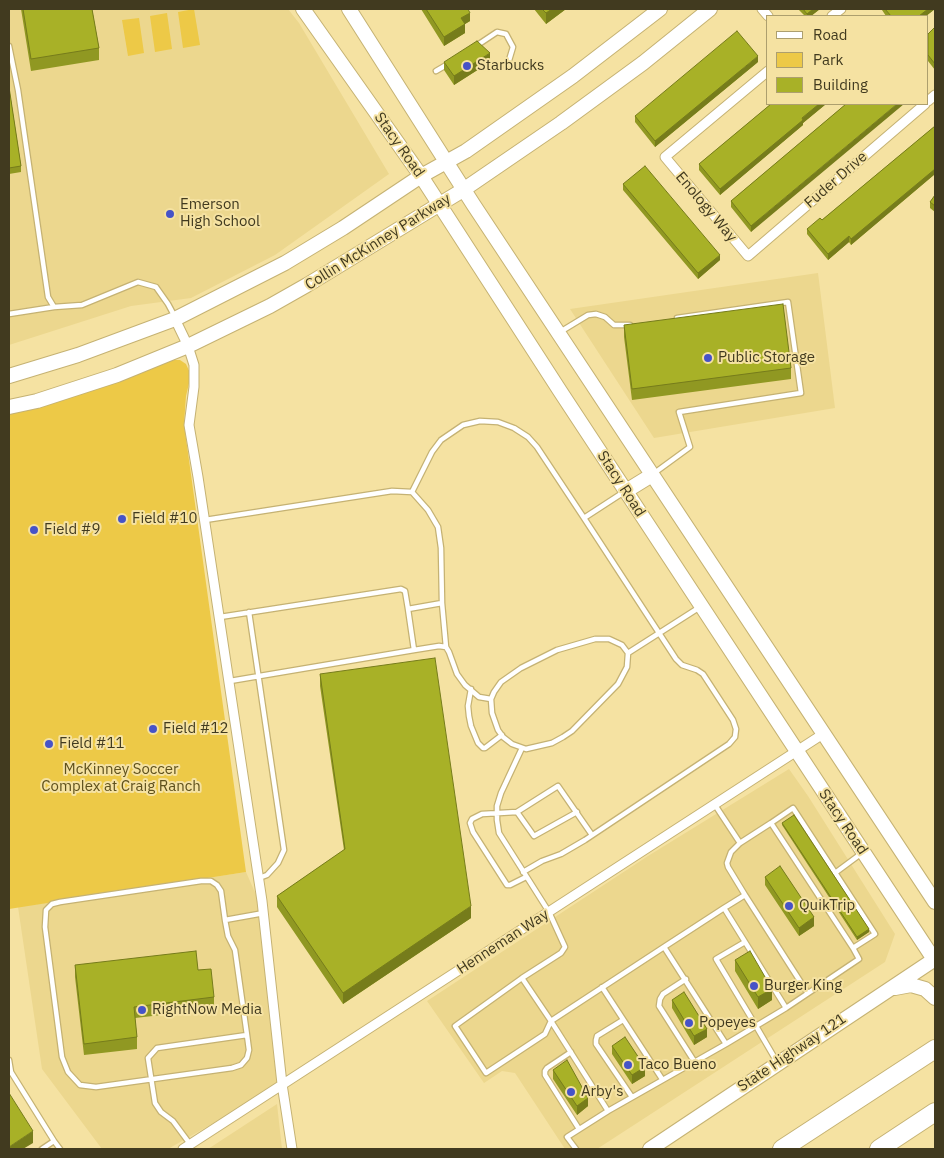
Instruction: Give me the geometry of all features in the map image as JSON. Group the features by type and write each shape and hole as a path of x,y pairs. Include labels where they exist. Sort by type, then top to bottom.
{"highway":[{"path":"782,1149 935,1049"},
{"path":"879,1149 935,1112"}],"main road":[{"name":"Stacy Road","path":"302,9 421,176 796,752 935,960"},
{"name":"Stacy Road","path":"349,9 463,190 935,902"},
{"name":"Collin McKinney Parkway","path":"9,376 78,355 176,319 285,262 343,228 421,176 466,151 573,76 660,9"},
{"name":"Collin McKinney Parkway","path":"9,407 37,401 118,375 188,346 300,290 463,190 561,124 643,63 710,9"},
{"path":"626,491 652,475"},
{"name":"State Highway 121","path":"650,1149 935,960"},
{"path":"889,989 911,985 926,989 935,998"}],"street":[{"name":"Enology Way","path":"748,256 665,157 766,72"},
{"name":"Fuder Drive","path":"748,256 924,105"},
{"path":"176,319 194,365 194,387 189,425 230,681 264,913 282,1084 292,1149"},
{"name":"Henneman Way","path":"187,1147 823,734"}],"lane":[{"path":"474,47 497,32 506,34 513,47 507,67"},
{"path":"9,46 18,90 48,297 54,307"},
{"path":"436,71 452,61"},
{"path":"9,314 82,305 138,282 156,287 176,319"},
{"path":"652,475 690,447 679,412 801,393 788,302 674,319"},
{"path":"558,333 588,315 596,314 605,317 614,325 626,326 636,324"},
{"path":"412,492 432,452 441,440 463,425 480,421 498,422 514,428 532,442 676,659 682,665 703,674 733,720 736,729 734,737 729,744 592,835 561,854 542,861 523,872"},
{"path":"205,520 392,491 412,492 428,510 438,527 441,548 442,603 446,647 450,652 457,674 479,697 491,699"},
{"path":"584,518 626,491"},
{"path":"220,617 401,589 405,591 414,650"},
{"path":"408,609 442,603"},
{"path":"628,653 701,606"},
{"path":"249,612 284,850 278,863 267,875 259,878"},
{"path":"609,639 622,645 628,653 627,668 618,684 572,731 552,744 538,748 522,748 512,744 502,735 494,721 491,699 501,682 510,675 536,659 557,650 595,640 609,639"},
{"path":"230,681 439,646 446,647"},
{"path":"470,689 469,716 478,743 485,748 502,735"},
{"path":"522,748 497,806 499,833 549,912 565,947 561,953 454,1026 486,1073 544,1034 551,1021 745,895"},
{"path":"526,877 507,885 473,832 470,823 472,819 482,814 517,812 558,786 592,835"},
{"path":"715,805 740,843"},
{"path":"807,992 728,868 727,863 731,852 740,843 793,808 875,934 853,948"},
{"path":"517,812 534,836 577,812"},
{"path":"576,1149 567,1137 662,1079 786,1008 807,992 859,959 771,823"},
{"path":"835,872 863,852"},
{"path":"211,881 221,891 228,936 235,950 247,1035 249,1050 247,1058 241,1065 232,1068 152,1080 87,1087 80,1085 68,1072 62,1057 45,927 46,910 52,904 60,902 211,881"},
{"path":"724,908 786,1008"},
{"path":"226,920 264,913"},
{"path":"745,942 716,959 777,1063"},
{"path":"664,946 726,1044"},
{"path":"522,978 608,1111"},
{"path":"686,979 663,994 660,999 660,1006 694,1061"},
{"path":"602,987 662,1079"},
{"path":"623,1020 597,1036 596,1044 632,1097"},
{"path":"187,1147 173,1121 161,1112 155,1103 148,1058 157,1048 247,1035"},
{"path":"571,1052 544,1071 545,1076 579,1129"},
{"path":"9,1060 10,1072 60,1149"},
{"path":"42,1149 54,1141"}],"shaded area":[{"name":"Emerson High School","path":"9,9 288,9 299,23 389,174 275,255 191,298 131,306 9,345"},
{"path":"818,273 835,408 654,438 570,309"},
{"path":"789,769 895,934 885,962 597,1149 565,1149 515,1073 502,1071 484,1083 427,1001 648,856"},
{"path":"246,872 264,913 282,1084 168,1149 102,1149 42,1069 18,907"},
{"path":"277,1104 282,1149 208,1149"}],"green space":[{"path":"194,9 200,45 183,48 178,12"},
{"path":"167,13 172,49 155,52 150,16"},
{"path":"139,18 144,53 128,56 122,20"},
{"name":"McKinney Soccer Complex at Craig Ranch","path":"172,360 180,360 186,364 191,375 186,396 184,424 246,872 9,909 9,414 90,391"}],"building":[{"path":"23,9 92,9 99,48 31,59"},
{"path":"426,9 468,9 470,13 461,18 465,24 444,37"},
{"path":"542,9 552,9 546,13"},
{"path":"803,9 813,9 807,14"},
{"path":"885,9 928,9 920,15 890,15"},
{"path":"935,27 935,64 929,56 929,33"},
{"path":"737,31 758,56 655,141 635,116"},
{"path":"477,41 490,53 454,76 444,62"},
{"path":"9,87 21,166 9,168"},
{"path":"770,105 818,105 802,118 803,120 720,189 699,164"},
{"path":"845,105 896,105 751,226 731,201"},
{"path":"935,126 935,169 851,239 849,236 828,254 807,229 820,218 822,220"},
{"path":"645,166 720,255 698,273 623,184"},
{"path":"935,195 935,206 930,202"},
{"name":"Public Storage","path":"783,304 791,368 632,389 624,325"},
{"path":"435,658 471,906 343,993 277,896 345,849 320,674"},
{"path":"794,815 869,929 857,937 782,823"},
{"name":"QuikTrip","path":"780,866 814,917 799,928 765,877"},
{"name":"RightNow Media","path":"196,951 198,970 211,969 214,997 134,1007 137,1037 84,1044 75,965"},
{"path":"750,951 772,989 758,997 735,960"},
{"path":"684,992 707,1029 694,1036 672,1000"},
{"path":"625,1037 645,1067 632,1075 612,1046"},
{"path":"567,1060 588,1098 577,1106 553,1070"},
{"path":"9,1093 33,1131 9,1147"}],"place":[{"name":"Starbucks","path":"467,66"},
{"name":"Emerson High School","path":"170,214"},
{"name":"Public Storage","path":"708,358"},
{"name":"Field #10","path":"122,519"},
{"name":"Field #9","path":"34,530"},
{"name":"Field #12","path":"153,729"},
{"name":"Field #11","path":"49,744"},
{"name":"QuikTrip","path":"789,906"},
{"name":"Burger King","path":"754,986"},
{"name":"RightNow Media","path":"142,1010"},
{"name":"Popeyes","path":"689,1023"},
{"name":"Taco Bueno","path":"628,1065"},
{"name":"Arby's","path":"571,1092"}]}
